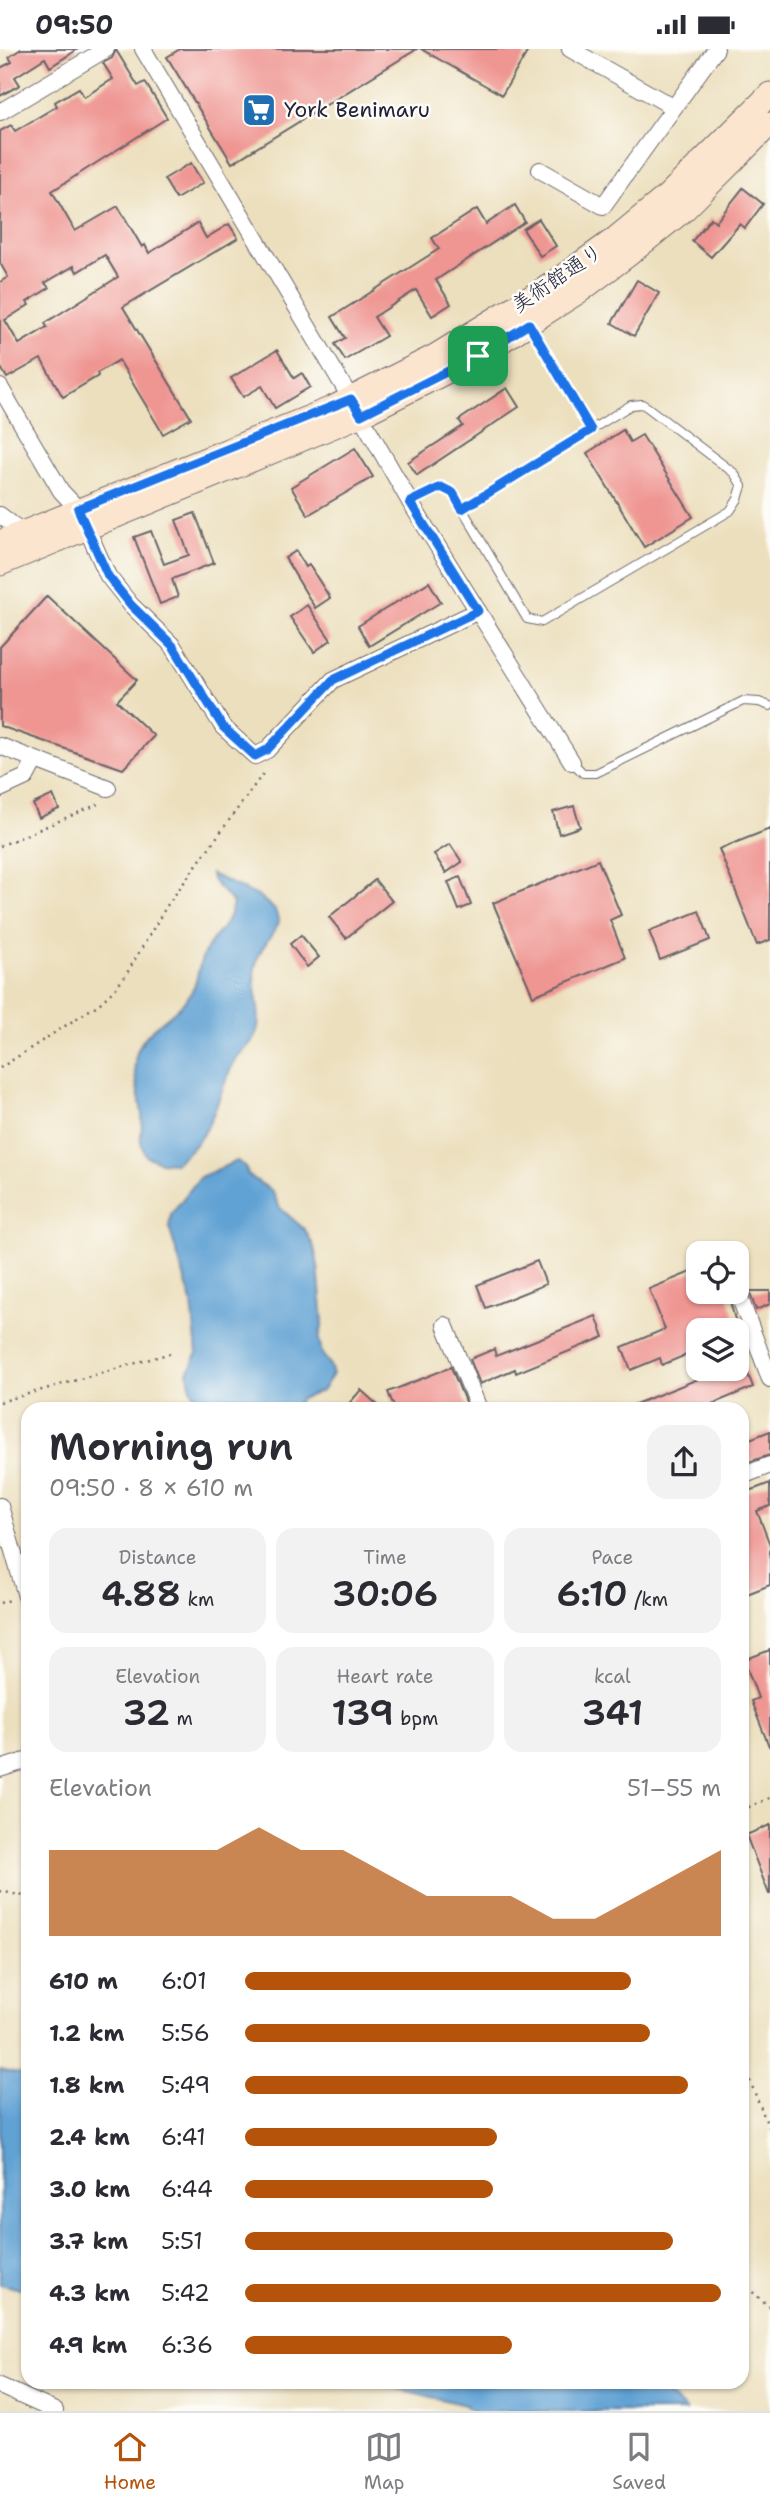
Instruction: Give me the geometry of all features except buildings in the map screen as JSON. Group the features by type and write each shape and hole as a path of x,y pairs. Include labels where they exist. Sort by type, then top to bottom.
{"street":[{"path":"0,112 106,49"},
{"path":"143,49 410,502 572,762"},
{"path":"540,170 603,206 716,49"},
{"path":"574,50 673,107"},
{"name":"美術館通り","path":"356,407 495,320 605,246 667,196 770,94"},
{"name":"美術館通り","path":"0,564 83,519 478,356 580,291 684,209 770,124"},
{"path":"0,387 61,491 83,519 108,576 131,605 173,646 223,727 255,756 262,755 333,680 478,611"},
{"path":"0,515 22,532"},
{"name":"美術館通り","path":"0,541 22,532 83,519"},
{"path":"0,746 108,788"},
{"path":"0,789 26,777 35,760"},
{"path":"742,1304 770,1379"},
{"path":"445,1325 476,1402"},
{"path":"749,1473 770,1465"},
{"path":"0,1506 21,1579"},
{"path":"0,1769 21,1762"},
{"path":"0,2386 55,2411"}],"lane":[{"path":"529,324 591,430"},
{"path":"410,502 441,487 453,493 462,509 527,619 542,622 730,511 742,486 734,473 642,404 631,405 462,509"},
{"path":"572,762 583,773 596,773 743,701 770,706"}],"path":[{"path":"0,1068 99,1004 114,990 124,978 166,907 262,775 262,755"},
{"path":"0,846 102,803 108,788"},
{"path":"0,1402 171,1353"},
{"path":"749,1807 770,1798"},
{"path":"0,1891 21,1896"},
{"path":"749,2078 770,2131"},
{"path":"749,2289 770,2308"}],"water":[{"path":"211,874 260,897 275,910 279,922 260,952 256,964 254,979 259,1020 254,1039 234,1062 207,1128 199,1139 175,1163 161,1162 147,1157 141,1144 142,1116 135,1060 145,1037 189,996 204,954 231,912 233,903 212,880"},
{"path":"237,1161 245,1166 248,1175 272,1191 280,1208 305,1230 314,1247 318,1266 323,1322 319,1339 322,1354 333,1374 322,1391 298,1402 198,1402 188,1373 197,1354 192,1303 169,1227 171,1214 200,1177"},
{"path":"0,2070 21,2074 21,2289 0,2284"},
{"path":"399,2389 662,2389 686,2411 472,2411 465,2405"}],"place":[{"name":"York Benimaru","path":"259,110"}],"route":[{"path":"529,324 591,430 462,509 453,493 441,487 410,502 478,611 333,680 262,755 255,756 223,727 173,646 131,605 108,576 78,509 351,399 361,415 478,356 529,324"}]}
